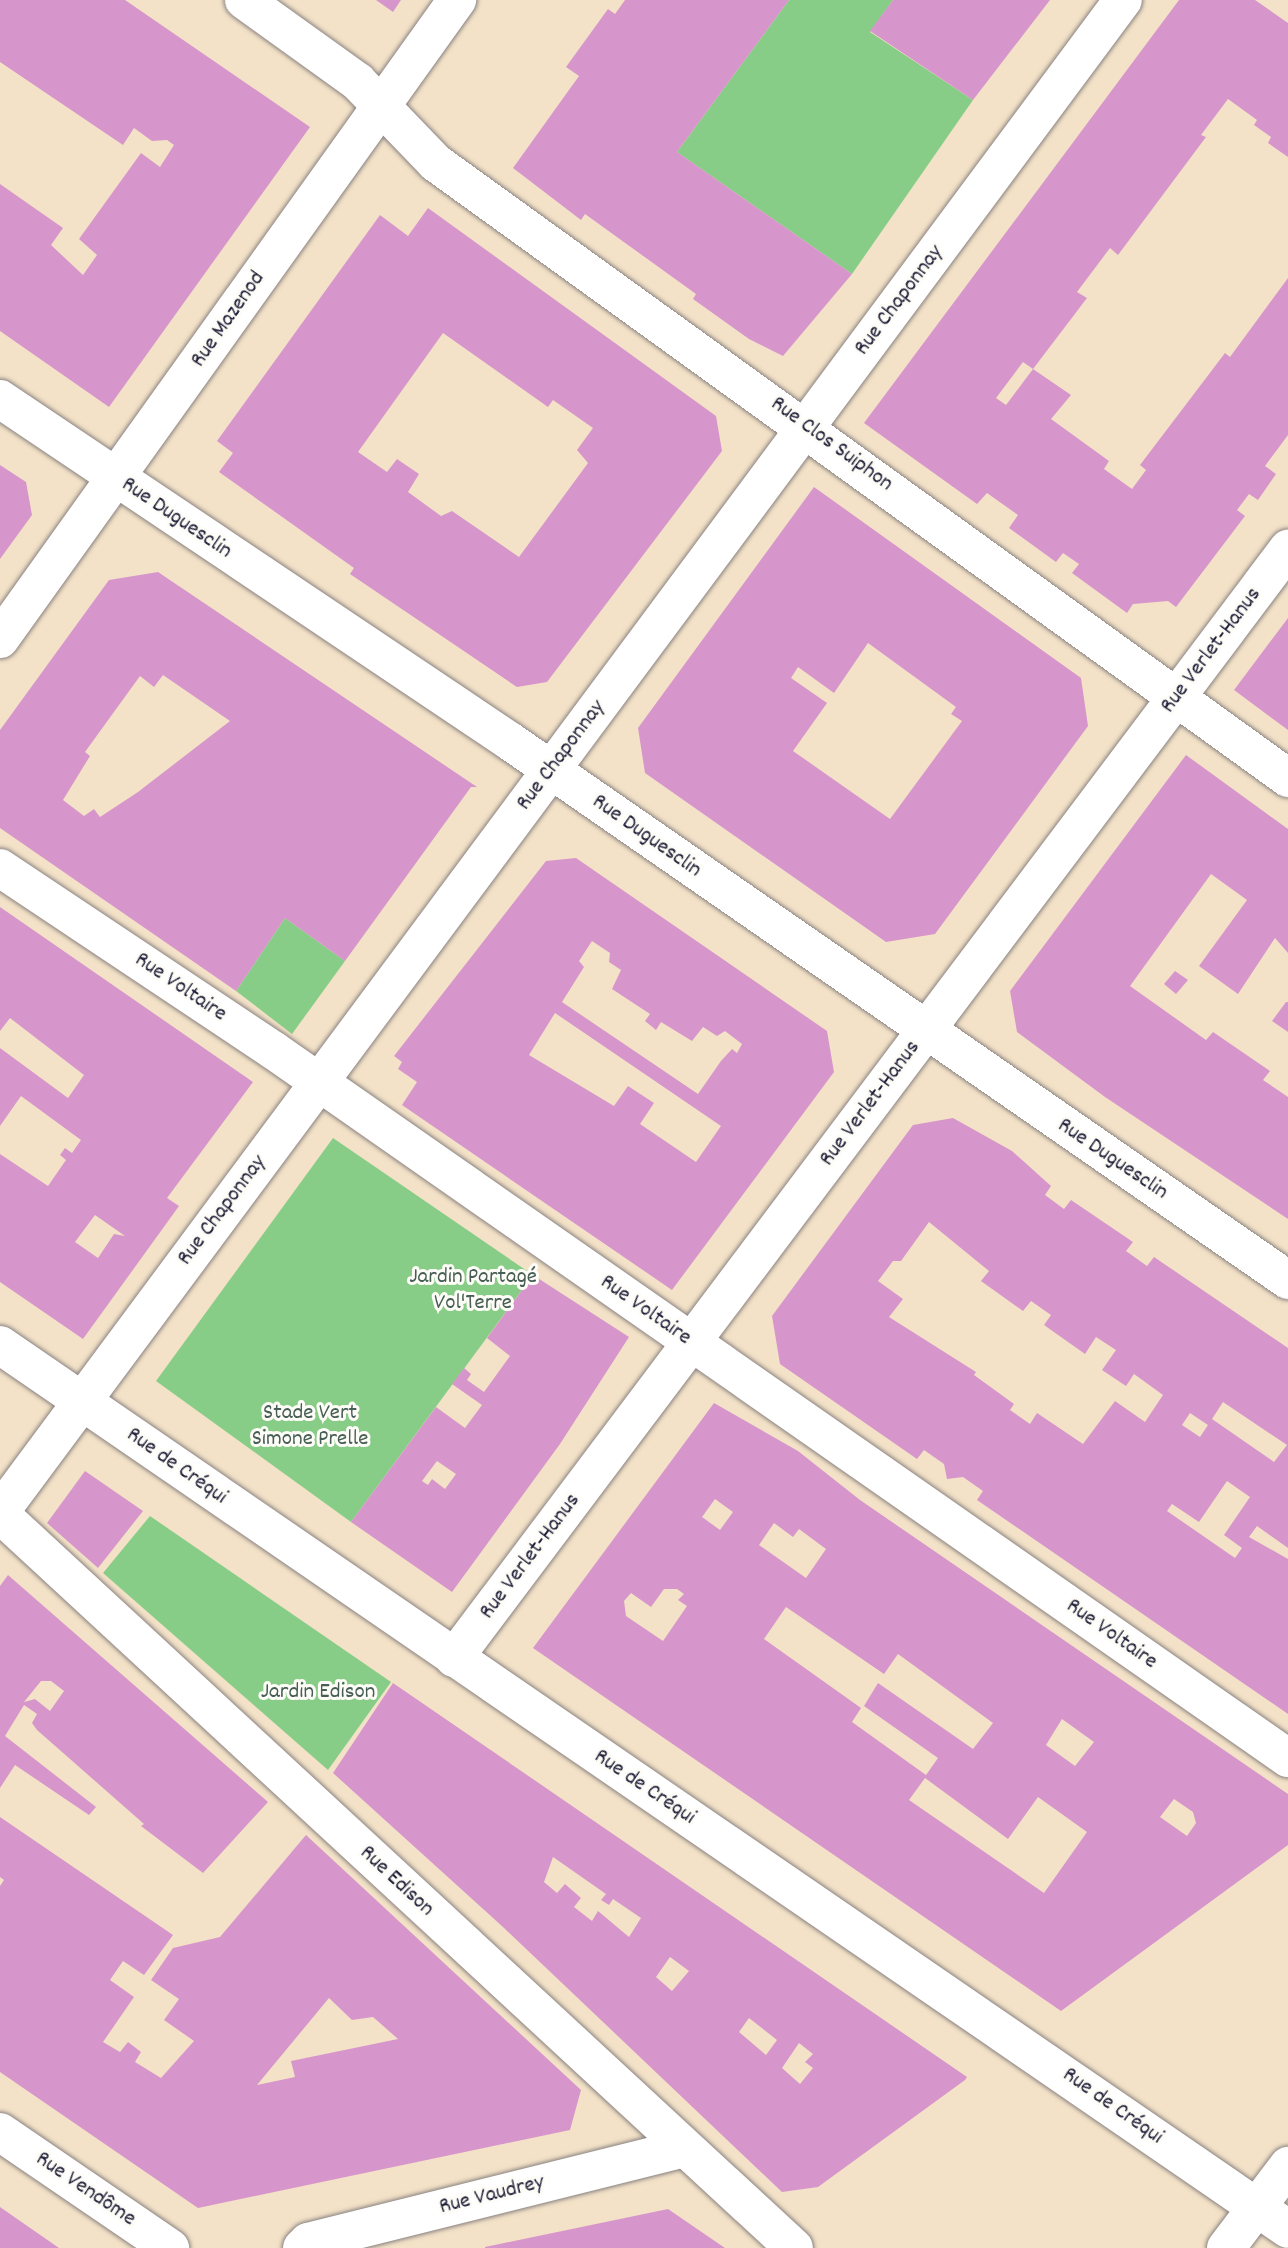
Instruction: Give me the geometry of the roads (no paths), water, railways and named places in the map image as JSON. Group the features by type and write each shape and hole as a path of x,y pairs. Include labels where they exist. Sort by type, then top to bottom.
{"street":[{"name":"Rue Clos Suiphon","path":"244,0 358,82 436,163 806,427 1288,778"},
{"name":"Rue Mazenod","path":"0,639 457,0"},
{"name":"Rue Chaponnay","path":"0,1513 1123,0"},
{"name":"Rue Duguesclin","path":"0,399 551,771 1288,1280"},
{"name":"Rue Verlet-Hanus","path":"454,1658 1288,550"},
{"name":"Rue Voltaire","path":"0,868 319,1082 1288,1758"},
{"name":"Rue de Créqui","path":"0,1345 1288,2230"},
{"name":"Rue Edison","path":"0,1513 794,2248"},
{"name":"Rue Vendôme","path":"0,2132 170,2248"},
{"name":"Rue Vaudrey","path":"302,2248 308,2242 684,2148"},
{"path":"1226,2248 1288,2166"}],"park label":[{"name":"Jardin Partagé Vol'Terre","path":"473,1291"},
{"name":"Stade Vert Simone Prelle","path":"310,1427"},
{"name":"Jardin Edison","path":"318,1693"}]}
